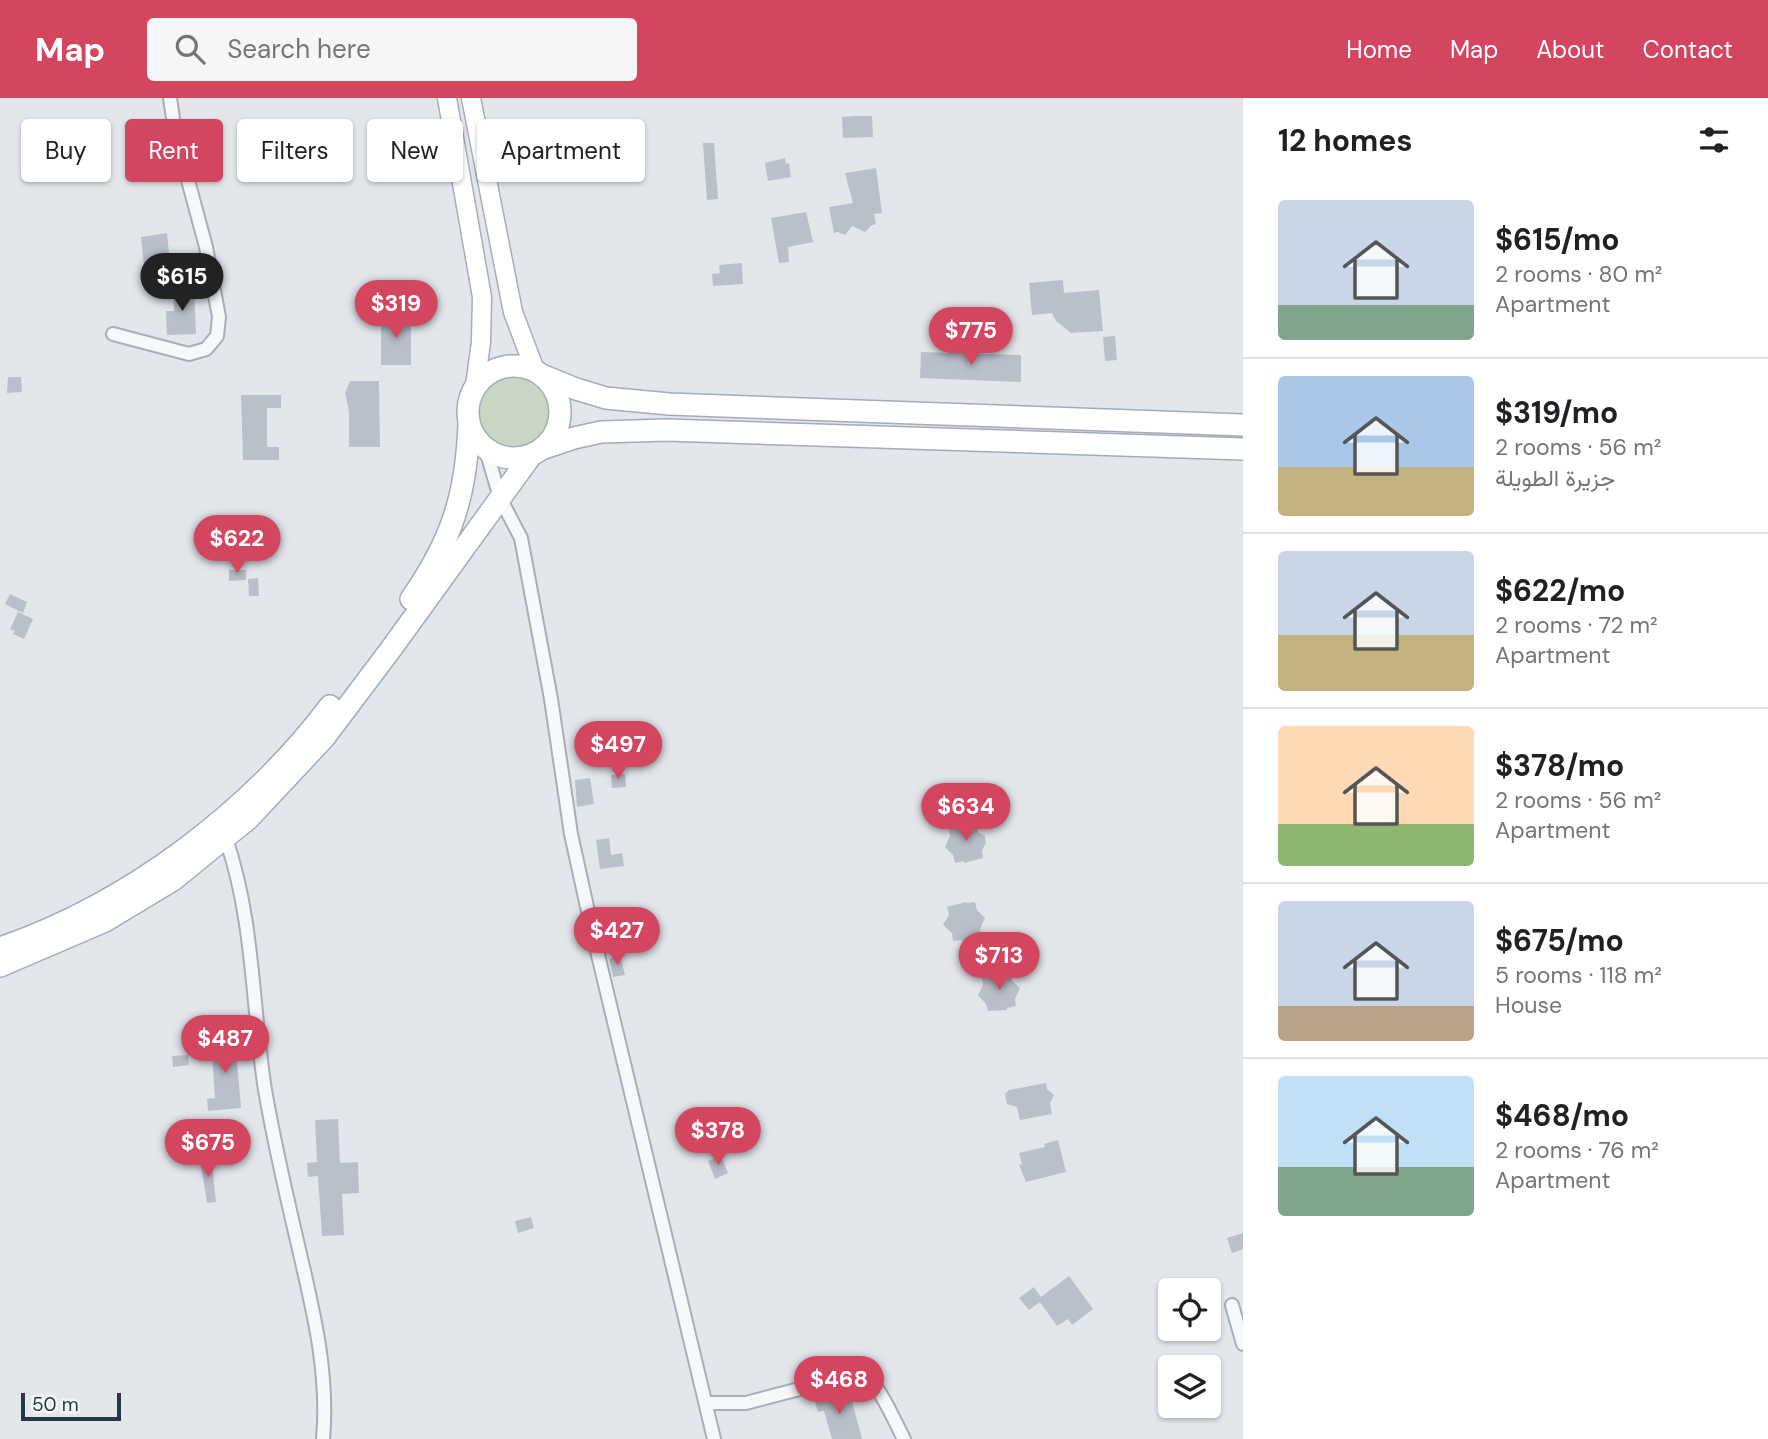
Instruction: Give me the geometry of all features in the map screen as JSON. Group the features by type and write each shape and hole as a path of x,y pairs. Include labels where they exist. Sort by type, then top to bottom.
{"main road":[{"path":"447,98 482,297 481,342 475,386"},
{"path":"0,966 105,922 173,880 248,819 324,738 500,498 556,433 561,412 556,393 539,373 513,312 471,98"},
{"path":"0,948 97,906 164,865 236,807 314,727 413,596 439,555 454,520 464,484 469,398 483,377 502,367 524,366 606,398 669,404 1243,425"},
{"path":"469,425 475,439 486,450 499,457 514,459 574,438 601,432 667,430 1243,449"}],"street":[{"path":"113,334 189,354 205,349 217,336 219,317 206,247 175,132 170,98"},
{"path":"486,450 500,498 516,526 524,552 551,699 571,834 714,1439"},
{"path":"226,839 242,894 272,1127 321,1348 325,1398 323,1439"},
{"path":"1232,1306 1243,1344"},
{"path":"706,1403 746,1404 849,1376 860,1376 870,1381 877,1390 904,1439"}],"green space":[{"path":"512,375 526,378 538,386 546,398 549,412 546,426 538,438 526,446 512,449 498,446 486,438 478,426 475,412 478,398 486,386 498,378"}],"building":[{"path":"872,116 873,137 843,138 842,117"},
{"path":"703,143 714,143 718,199 707,200"},
{"path":"785,158 786,164 789,163 791,177 768,181 765,163"},
{"path":"876,168 882,213 874,214 876,224 865,232 852,226 845,235 834,233 829,207 853,203 845,173"},
{"path":"806,212 813,242 788,247 789,262 779,263 771,218"},
{"path":"167,233 169,254 177,254 180,277 145,276 141,237"},
{"path":"742,263 743,284 713,286 712,274 720,273 719,265"},
{"path":"1063,280 1064,293 1099,290 1103,331 1071,333 1056,321 1052,313 1032,315 1029,283"},
{"path":"194,288 196,334 167,335 166,311 174,311 173,289"},
{"path":"381,314 411,314 411,365 381,365"},
{"path":"1115,336 1117,360 1105,361 1103,337"},
{"path":"921,352 1021,355 1021,382 920,378"},
{"path":"8,377 21,377 22,392 7,393"},
{"path":"350,381 379,381 380,447 349,447 349,411 345,393"},
{"path":"241,395 281,395 281,408 267,408 267,447 279,447 279,460 243,460"},
{"path":"229,570 246,570 246,580 229,581"},
{"path":"258,578 259,596 249,596 248,579"},
{"path":"10,594 27,602 23,613 5,604"},
{"path":"18,612 33,619 24,639 13,634 15,631 10,629"},
{"path":"625,774 626,787 612,788 611,775"},
{"path":"590,778 594,804 577,807 575,780"},
{"path":"977,823 978,832 985,836 983,858 955,863 953,855 945,847 950,836 949,828"},
{"path":"609,838 611,855 622,853 624,866 600,869 596,840"},
{"path":"975,902 977,910 985,918 980,929 981,936 962,942 953,941 952,933 943,925 949,915 947,907"},
{"path":"620,956 625,975 613,977 609,959"},
{"path":"1010,972 1012,981 1020,988 1015,999 1016,1006 1007,1010 988,1011 978,995 983,985 982,977"},
{"path":"235,1037 241,1108 208,1111 207,1099 215,1098 211,1039"},
{"path":"188,1055 189,1065 173,1067 172,1056"},
{"path":"1046,1083 1047,1089 1054,1095 1050,1103 1052,1114 1020,1120 1017,1107 1007,1104 1005,1094 1009,1090"},
{"path":"338,1119 340,1163 358,1162 359,1193 342,1194 344,1235 322,1236 318,1176 308,1177 307,1163 317,1162 315,1120"},
{"path":"1058,1140 1066,1172 1026,1182 1019,1165 1022,1164 1019,1153 1045,1147 1044,1144"},
{"path":"721,1156 728,1173 715,1179 708,1161"},
{"path":"211,1157 216,1202 207,1203 200,1158"},
{"path":"531,1217 534,1228 518,1233 515,1221"},
{"path":"1243,1233 1243,1249 1232,1253 1227,1238"},
{"path":"1069,1276 1093,1309 1072,1325 1068,1319 1057,1326 1040,1302 1029,1310 1019,1298 1034,1287 1041,1297"},
{"path":"835,1392 851,1397 862,1439 832,1439 824,1411 818,1412 814,1398"}]}
